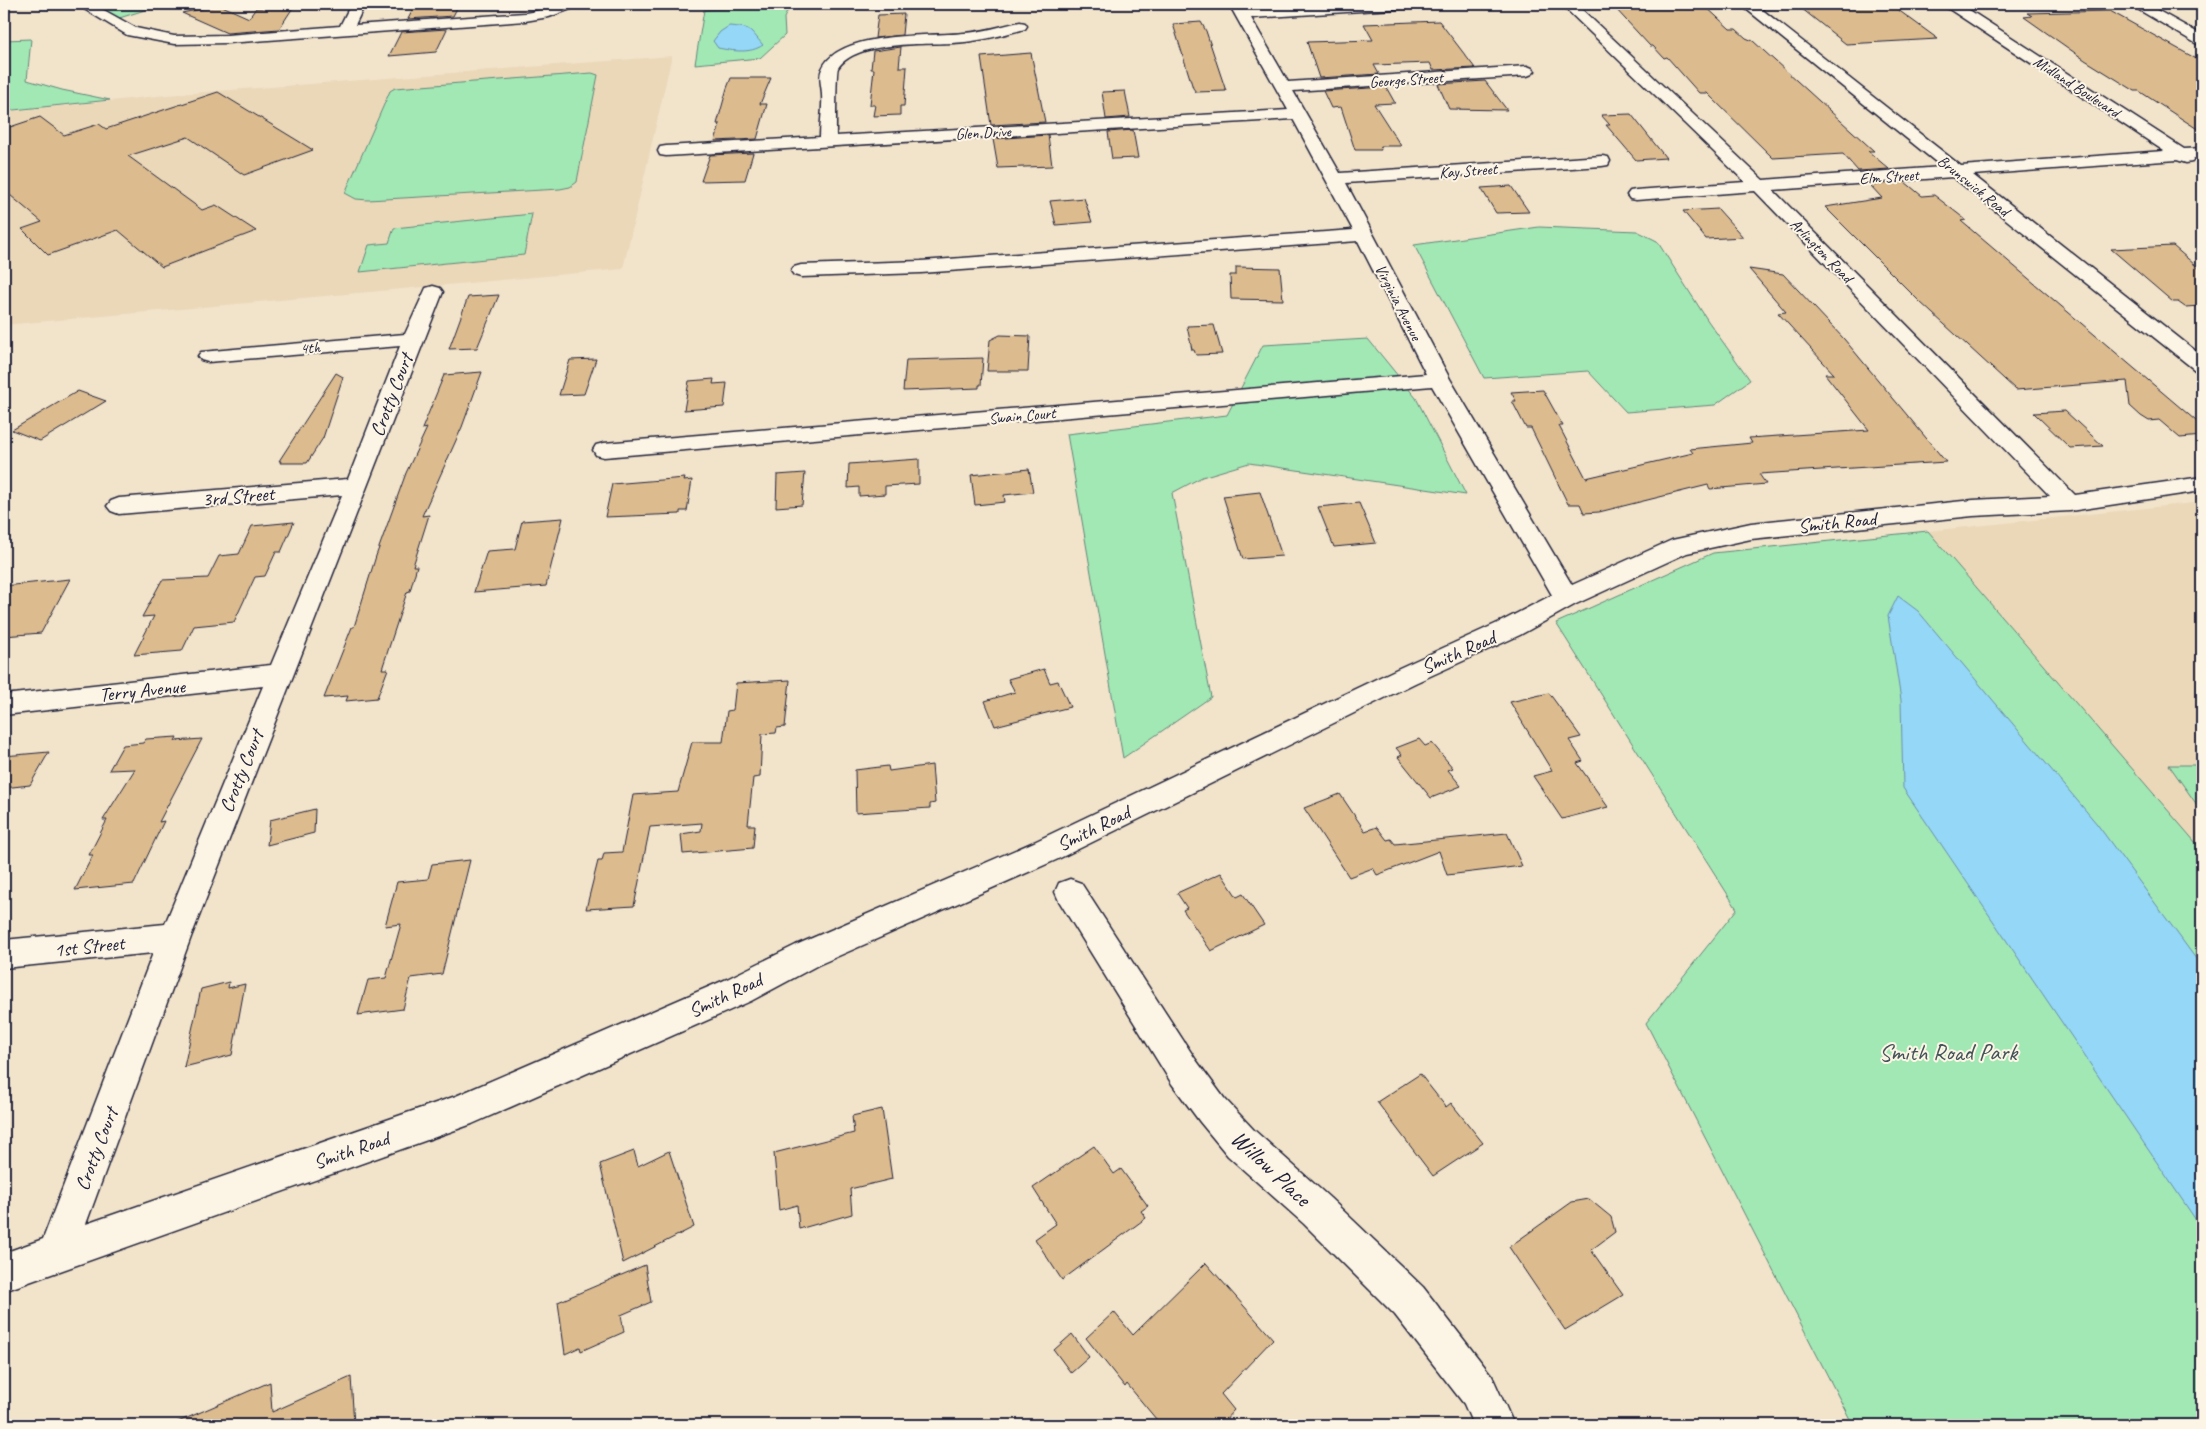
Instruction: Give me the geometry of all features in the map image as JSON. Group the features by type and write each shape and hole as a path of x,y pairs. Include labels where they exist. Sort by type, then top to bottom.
{"street":[{"path":"83,4 132,32 174,40 345,31 525,17 544,14 571,4"},
{"path":"345,31 358,4"},
{"path":"1239,9 1409,4"},
{"name":"Arlington Road","path":"1568,4 1607,38 1759,186 2070,503"},
{"name":"Brunswick Road","path":"1747,4 2202,366"},
{"name":"Midland Boulevard","path":"1951,4 2202,169"},
{"path":"2136,4 2202,41"},
{"name":"Virginia Avenue","path":"1239,9 1300,114 1439,379 1567,598"},
{"path":"828,140 830,93 827,76 834,61 843,54 856,47 979,37 1020,26"},
{"name":"George Street","path":"1285,87 1527,71"},
{"name":"Glen Drive","path":"666,151 828,140 1300,114"},
{"name":"Elm Street","path":"1636,195 2202,153"},
{"name":"Kay Street","path":"1335,179 1602,161"},
{"path":"801,271 921,267 1364,235"},
{"name":"Crotty Court","path":"56,1253 175,937 357,486 412,339 433,292"},
{"name":"4th","path":"208,356 412,339"},
{"name":"Swain Court","path":"604,450 1439,379"},
{"name":"Smith Road","path":"4,1272 460,1112 739,990 807,955 1045,851 1406,676 1511,628 1567,598 1681,546 1752,531 1973,508 2070,503 2202,484"},
{"name":"3rd Street","path":"119,506 357,486"},
{"name":"Terry Avenue","path":"4,705 280,674"},
{"name":"Willow Place","path":"1070,892 1184,1072 1212,1110 1241,1143 1316,1211 1409,1302 1478,1390 1494,1425"},
{"name":"1st Street","path":"4,954 175,937"}],"shaded area":[{"path":"672,56 623,269 4,325 4,112 166,95"},
{"path":"2202,502 2202,853 1928,531"}],"green space":[{"path":"83,4 164,4 113,20"},
{"path":"790,6 784,18 785,35 760,58 695,64 704,10"},
{"path":"31,39 27,80 62,90 110,100 4,111 4,40"},
{"path":"592,73 598,75 577,182 570,187 368,200 356,199 345,193 390,91 395,88"},
{"path":"532,214 524,255 360,272 369,245 389,243 394,228"},
{"path":"1539,227 1637,231 1657,241 1708,321 1750,380 1715,405 1626,412 1588,371 1484,378 1414,245"},
{"path":"1368,339 1416,398 1466,495 1249,463 1202,477 1172,493 1211,697 1123,758 1067,434 1227,415 1263,345"},
{"name":"Smith Road Park","path":"1928,531 2202,850 2202,1425 1853,1425 1646,1023 1737,909 1556,623 1713,553"},
{"path":"2169,765 2202,765 2202,812"}],"water":[{"path":"729,26 746,28 763,45 747,51 718,48 713,41 720,32"},
{"path":"1898,596 1918,611 2097,824 2202,967 2202,1229 1903,788 1901,700 1888,616"}],"building":[{"path":"416,4 459,4 453,16 408,19"},
{"path":"1676,4 1704,5 1730,29 1736,29 1746,38 1753,41 1874,151 1868,151 1889,169 1858,171 1843,154 1773,158 1707,93 1699,93 1667,57 1664,58 1653,46 1650,46 1614,7"},
{"path":"1796,4 1890,4 1938,39 1846,44"},
{"path":"220,5 249,18 256,8 294,6 279,29 227,33 182,13"},
{"path":"2110,11 2202,62 2202,132 2139,91 2135,91 2085,60 2024,17 2032,16 2027,13"},
{"path":"904,14 902,35 875,38 878,15"},
{"path":"1439,21 1475,68 1433,70 1430,63 1374,65 1379,74 1319,78 1307,42 1373,40 1364,24"},
{"path":"1201,22 1206,31 1226,91 1196,92 1193,88 1173,24"},
{"path":"447,29 436,52 389,56 401,32"},
{"path":"901,47 899,67 907,67 904,106 900,106 900,115 873,116 875,105 870,105 874,69 871,69 873,51"},
{"path":"1031,53 1045,122 991,125 981,57"},
{"path":"731,78 771,78 760,104 767,104 757,139 715,141 720,124 717,124"},
{"path":"1485,81 1507,110 1449,109 1438,84"},
{"path":"1386,87 1395,103 1374,104 1401,146 1380,146 1381,150 1355,150 1341,107 1331,108 1323,91"},
{"path":"1125,91 1130,117 1106,119 1102,92"},
{"path":"218,92 313,150 244,175 188,137 128,156 202,210 216,205 256,231 162,267 118,230 48,255 22,229 42,222 4,190 4,129 40,117 64,135 99,124 106,129"},
{"path":"1631,114 1666,158 1636,160 1606,125 1610,125 1601,115"},
{"path":"1133,130 1138,158 1112,159 1108,132"},
{"path":"1048,135 1052,166 998,168 993,139"},
{"path":"753,153 745,180 701,181 710,155"},
{"path":"1905,182 1922,196 1934,195 1966,220 1961,221 2202,426 2202,436 2180,438 2159,420 2149,421 2141,416 2130,406 2127,381 2016,390 1920,302 1825,207 1882,198 1870,185"},
{"path":"1511,186 1529,212 1496,213 1481,188"},
{"path":"1084,198 1092,222 1056,225 1050,201"},
{"path":"1718,209 1743,237 1706,239 1683,211"},
{"path":"2173,246 2202,271 2202,306 2185,307 2178,302 2173,302 2111,249"},
{"path":"1236,267 1280,268 1283,300 1231,299 1230,275 1236,275"},
{"path":"1749,269 1783,274 1844,339 1946,462 1759,474 1766,484 1710,489 1708,485 1599,512 1584,513 1580,504 1568,504 1531,428 1526,428 1512,401 1516,401 1511,392 1543,390 1563,426 1559,426 1586,478 1693,453 1690,449 1752,443 1749,438 1869,430 1825,374 1834,374 1778,313 1786,312"},
{"path":"499,295 477,348 449,349 468,297"},
{"path":"1214,325 1222,354 1196,355 1194,350 1192,350 1187,326"},
{"path":"1000,335 1030,336 1028,371 987,371 990,340"},
{"path":"983,358 981,385 979,385 979,388 903,391 906,360"},
{"path":"596,359 584,394 559,395 570,360"},
{"path":"482,372 462,427 422,516 429,515 413,566 417,566 382,669 388,669 377,698 346,701 348,696 324,698 352,627 354,627 376,556 406,473 427,428 422,429 444,375"},
{"path":"336,373 343,377 323,438 307,463 280,463 281,461 279,461"},
{"path":"714,379 713,384 727,383 724,407 684,410 689,381"},
{"path":"78,391 106,401 40,441 12,430"},
{"path":"2065,411 2103,446 2070,448 2034,413"},
{"path":"919,459 919,484 885,486 885,494 859,496 859,487 848,488 849,464"},
{"path":"1029,469 1033,492 1004,495 1005,502 975,505 971,475"},
{"path":"805,473 802,505 776,507 777,475"},
{"path":"685,478 684,481 692,480 687,511 680,511 680,514 605,517 612,484"},
{"path":"1260,492 1282,556 1243,559 1223,496"},
{"path":"1359,503 1376,543 1334,547 1318,507"},
{"path":"563,518 546,586 474,592 487,551 515,549 522,521"},
{"path":"294,522 281,552 276,552 265,576 255,577 234,622 194,626 182,651 134,655 154,616 142,617 162,580 208,578 219,556 239,554 252,526"},
{"path":"70,579 41,633 4,636 4,586"},
{"path":"1044,669 1050,683 1058,681 1070,707 995,726 985,701 1015,692 1008,679"},
{"path":"790,680 785,727 777,728 776,733 762,734 760,777 753,778 748,825 755,825 753,848 683,854 681,834 701,831 702,823 650,827 634,906 586,909 598,861 602,861 604,853 622,852 633,795 678,792 692,742 723,742 727,711 733,710 736,683"},
{"path":"1549,693 1581,737 1569,740 1583,761 1577,763 1608,807 1562,819 1533,776 1552,771 1510,702"},
{"path":"177,737 175,741 202,739 159,822 164,821 134,884 75,890 93,855 89,855 107,820 103,820 135,769 109,770 123,745 143,743 146,739"},
{"path":"1419,739 1425,746 1432,743 1453,768 1448,770 1461,786 1431,798 1398,757 1402,755 1396,748"},
{"path":"49,752 30,785 4,788 4,756"},
{"path":"932,765 935,803 930,804 930,808 856,813 855,770 888,766 889,771"},
{"path":"1340,794 1365,831 1377,827 1387,840 1391,839 1395,844 1507,833 1522,866 1447,875 1439,851 1377,875 1373,868 1349,877 1304,808"},
{"path":"315,809 314,833 267,845 270,820"},
{"path":"470,860 442,974 411,978 403,1009 358,1015 368,980 386,978 401,924 385,926 397,882 428,879 432,864"},
{"path":"1221,873 1237,897 1243,894 1264,925 1211,951 1183,910 1187,908 1177,893"},
{"path":"229,982 228,988 245,984 232,1055 184,1067 201,989"},
{"path":"1420,1074 1446,1107 1451,1103 1483,1143 1433,1176 1377,1102"},
{"path":"882,1109 892,1179 850,1189 852,1214 799,1229 797,1205 779,1210 774,1153 854,1133 852,1116"},
{"path":"1094,1146 1114,1174 1121,1169 1148,1206 1141,1211 1146,1218 1062,1280 1035,1239 1056,1224 1033,1188"},
{"path":"634,1151 638,1166 669,1151 694,1227 623,1263 600,1164"},
{"path":"1589,1199 1611,1217 1615,1232 1591,1250 1623,1295 1565,1330 1509,1247 1572,1202"},
{"path":"1206,1263 1273,1339 1221,1394 1234,1410 1220,1425 1161,1425 1127,1384 1125,1387 1086,1338 1114,1312 1133,1335"},
{"path":"645,1265 651,1302 621,1315 624,1332 581,1351 580,1347 565,1354 558,1302"},
{"path":"1072,1334 1089,1357 1071,1373 1054,1350"},
{"path":"351,1377 354,1425 171,1425 270,1382 272,1412"}]}
